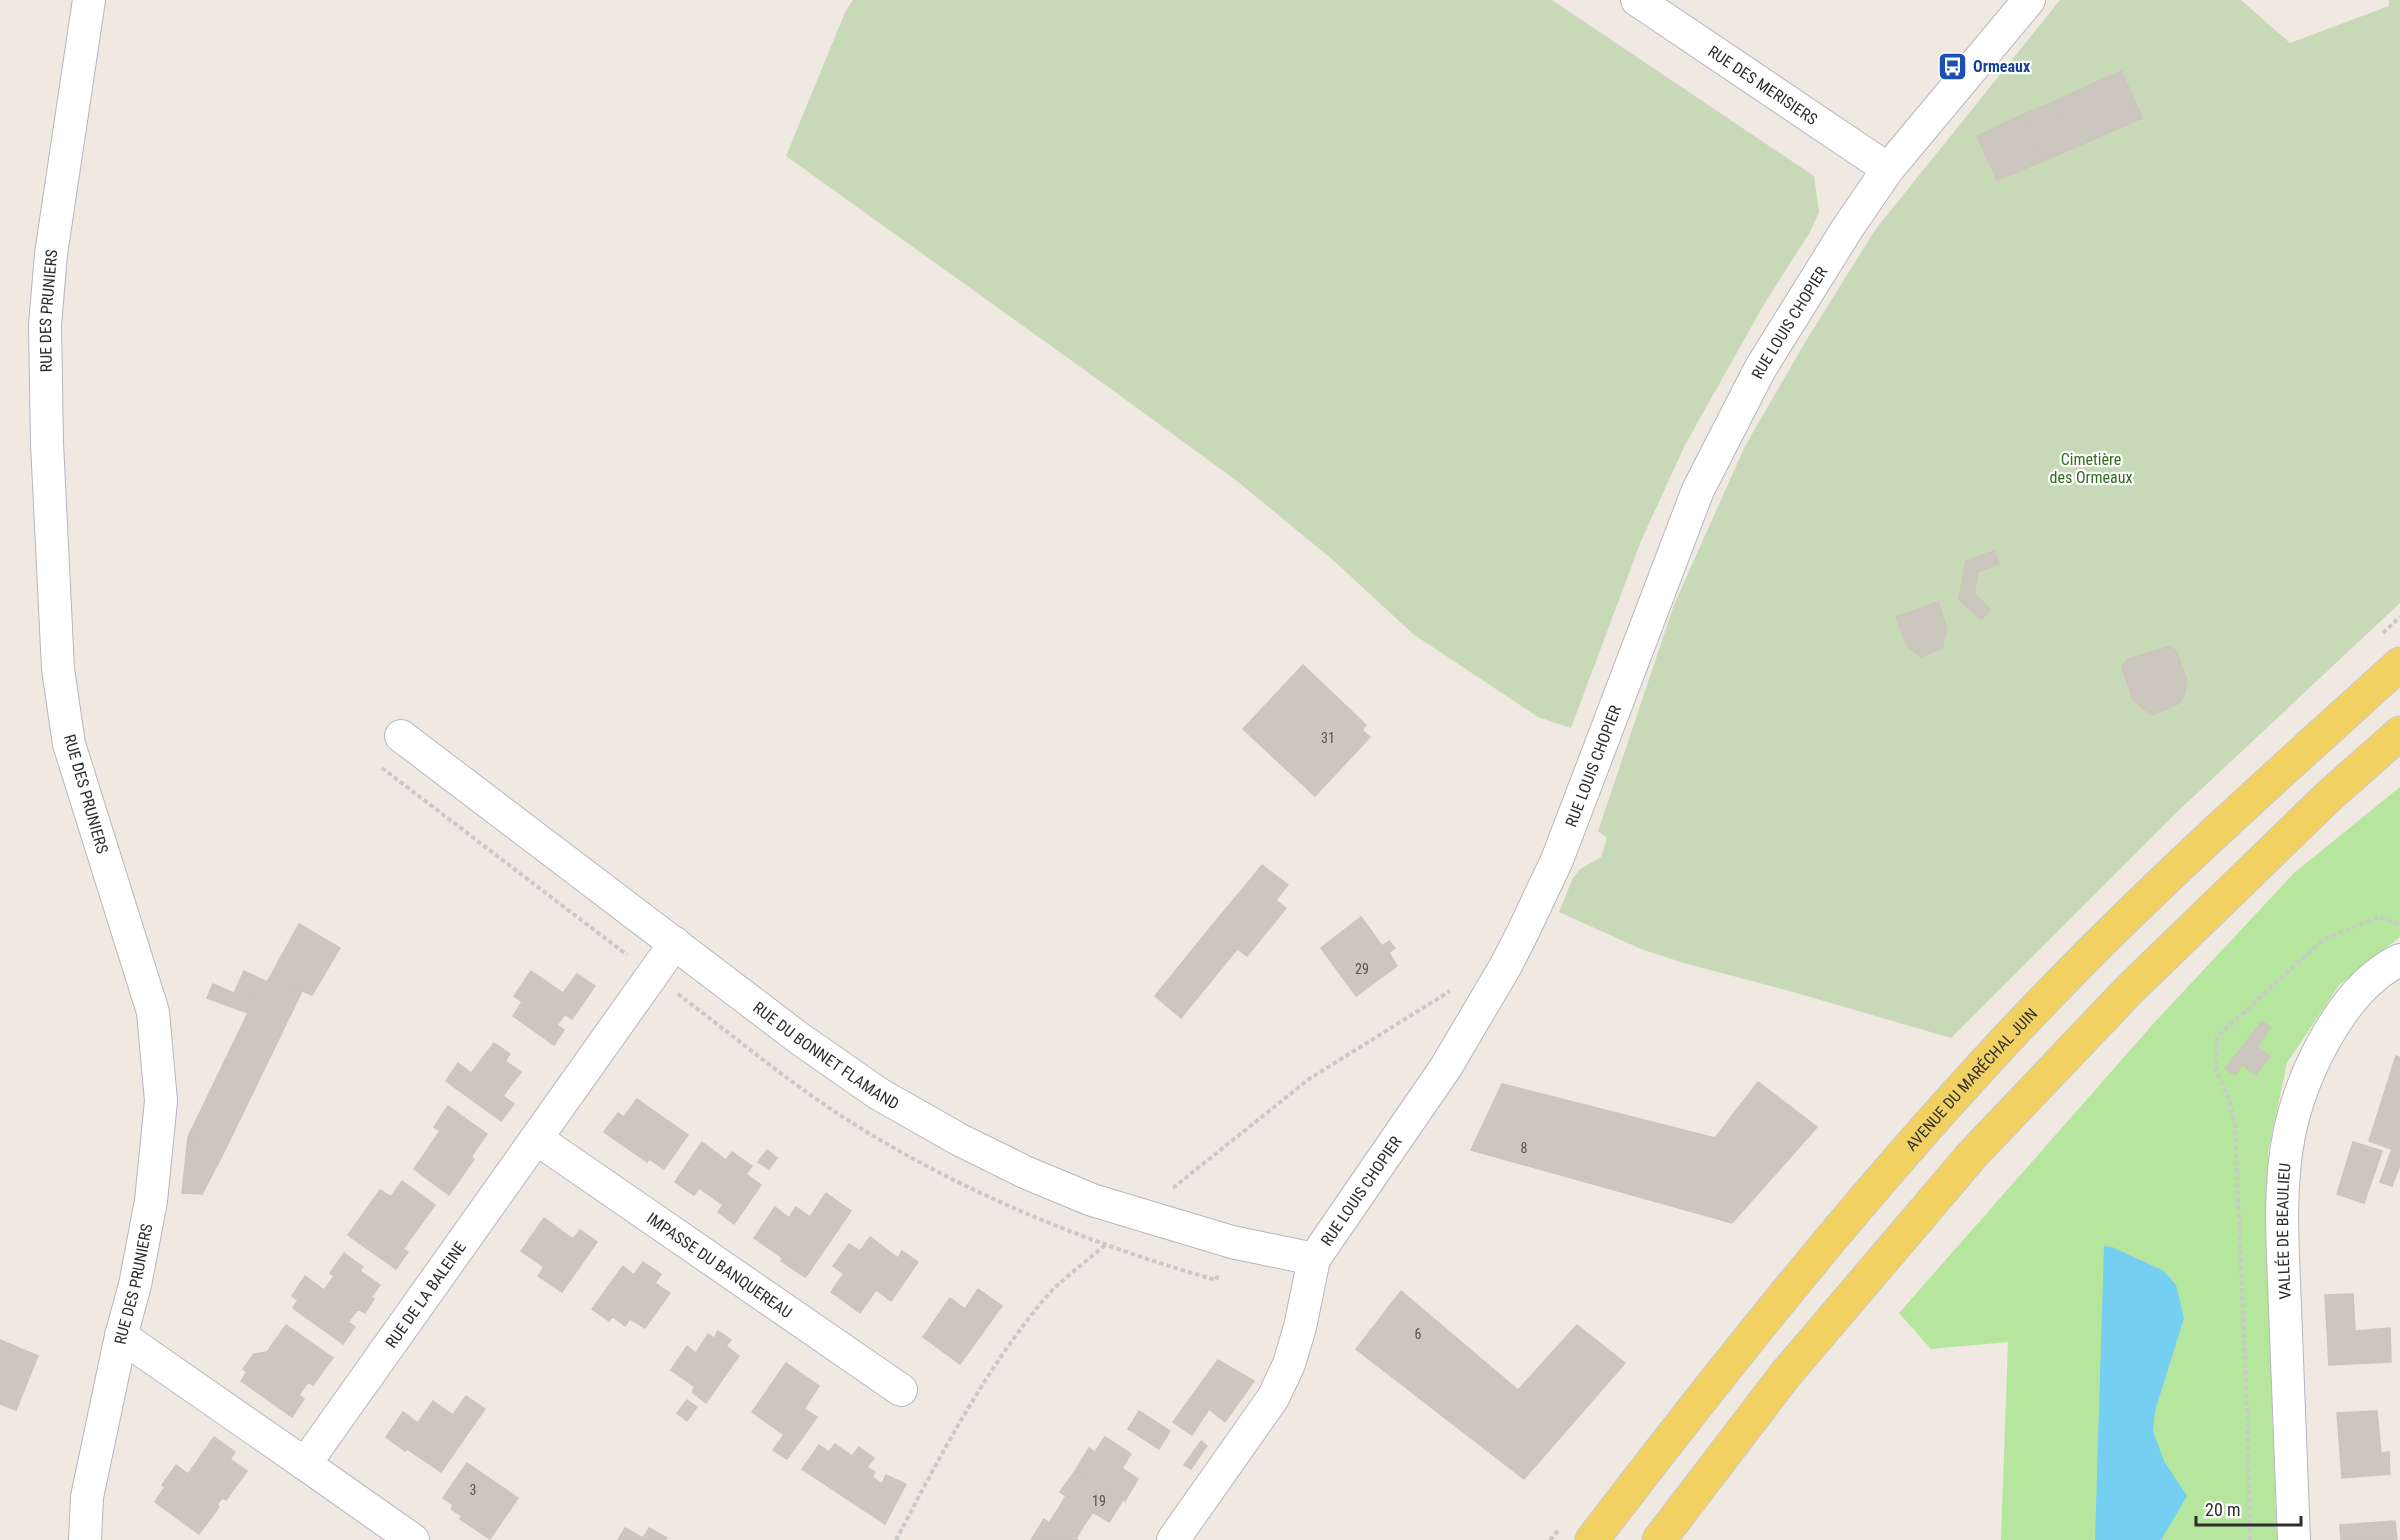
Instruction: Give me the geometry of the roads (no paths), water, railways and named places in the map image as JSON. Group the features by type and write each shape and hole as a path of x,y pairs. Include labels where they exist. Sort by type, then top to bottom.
{"main road":[{"name":"AVENUE DU MARÉCHAL JUIN","path":"1592,1540 1794,1282 1935,1119 2096,948 2227,820 2400,664"},
{"path":"1659,1540 1785,1376 1973,1154 2129,990 2328,798 2400,733"}],"street":[{"name":"RUE DES PRUNIERS","path":"85,1540 87,1497 121,1336 135,1285 151,1201 161,1101 153,1012 69,744 58,669 47,443 45,325 51,254 89,0"},
{"name":"RUE DES MERISIERS","path":"1637,0 1888,170"},
{"name":"RUE LOUIS CHOPIER","path":"1173,1540 1273,1398 1289,1364 1300,1326 1314,1259 1446,1067 1505,967 1557,860 1698,490 1760,369 1847,229 1888,170 2029,0"},
{"name":"RUE DU BONNET FLAMAND","path":"401,736 800,1039 879,1094 960,1140 1027,1173 1092,1200 1232,1242 1314,1259"},
{"name":"RUE DE LA BALEINE","path":"305,1464 675,943"},
{"name":"VALLÉE DE BEAULIEU","path":"2294,1540 2283,1263 2283,1176 2289,1135 2301,1089 2331,1030 2359,990 2400,960"},
{"name":"IMPASSE DU BANQUEREAU","path":"537,1140 901,1390"},
{"path":"121,1336 413,1540"}],"water":[{"path":"2104,1246 2112,1247 2164,1271 2176,1285 2184,1318 2155,1411 2153,1431 2164,1461 2187,1496 2161,1540 2095,1540"}],"place":[{"name":"Ormeaux","path":"1952,66"}],"park label":[{"name":"Cimetière des Ormeaux","path":"2091,468"}]}
